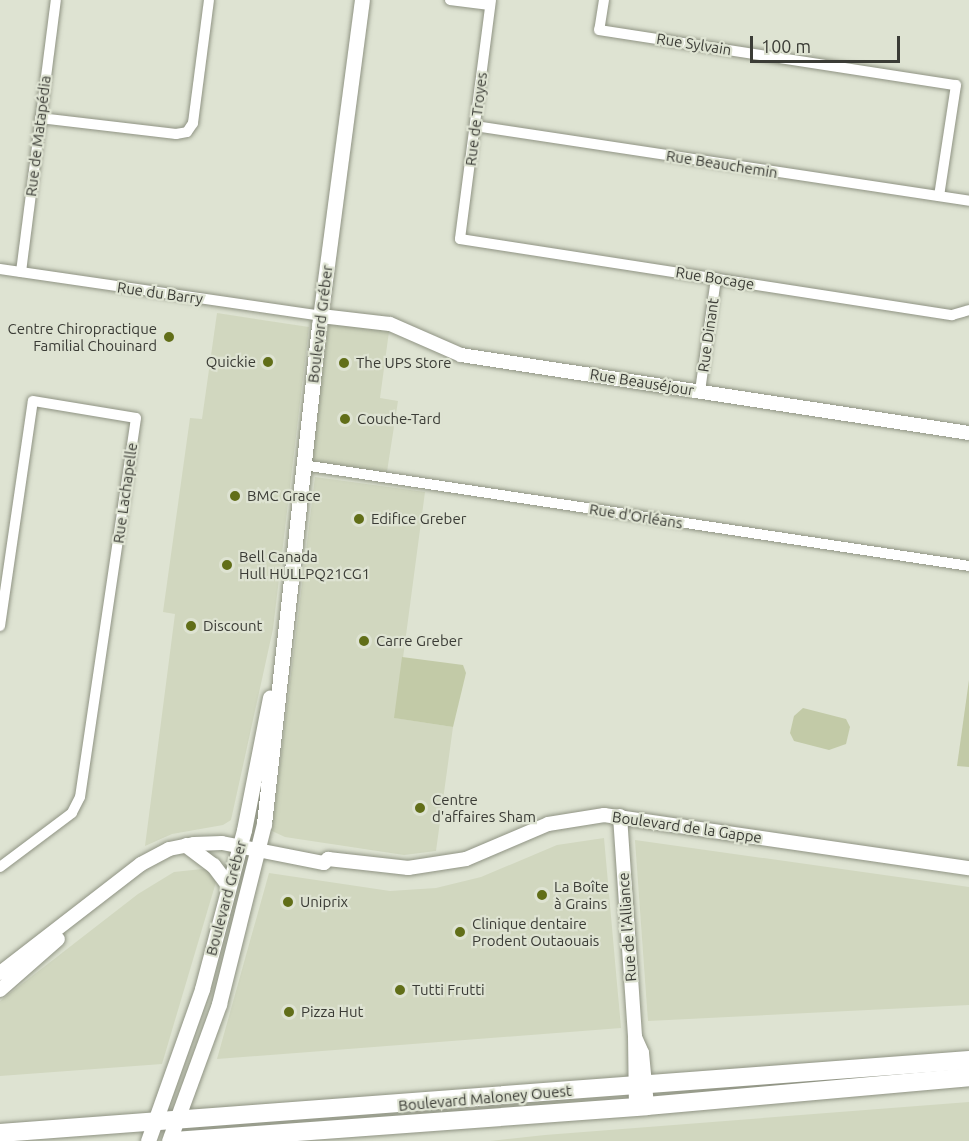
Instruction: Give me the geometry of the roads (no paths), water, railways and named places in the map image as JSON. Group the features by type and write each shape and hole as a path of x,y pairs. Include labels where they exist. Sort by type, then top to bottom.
{"main road":[{"name":"Boulevard Gréber","path":"169,1141 219,1004 257,851 273,760 281,648 362,0"},
{"name":"Boulevard Gréber","path":"148,1141 202,989 238,847 281,648"},
{"path":"186,845 213,865 228,885"},
{"name":"Boulevard Maloney Ouest","path":"0,1133 969,1060"},
{"name":"Boulevard Maloney Ouest","path":"174,1141 253,1138 641,1107 969,1077"}],"street":[{"name":"Rue de Matapédia","path":"21,272 56,0"},
{"path":"40,118 176,134 187,132 193,123 209,0"},
{"path":"450,0 490,3"},
{"name":"Rue Sylvain","path":"604,0 599,30 956,85 939,196"},
{"name":"Rue de Troyes","path":"460,239 490,3"},
{"name":"Rue Beauchemin","path":"475,126 969,201"},
{"name":"Rue Bocage","path":"460,239 952,315 969,310"},
{"name":"Rue du Barry","path":"0,269 321,316"},
{"name":"Rue Dinant","path":"700,391 716,278"},
{"name":"Rue Beauséjour","path":"321,316 390,324 461,355 969,433"},
{"name":"Rue Lachapelle","path":"0,625 33,401 136,418 80,797 72,813 2,861"},
{"name":"Rue d'Orléans","path":"303,465 969,566"},
{"name":"Boulevard de la Gappe","path":"0,973 135,868 159,853 186,845 219,843 324,863 328,859 408,868 466,859 554,822 590,816 620,816 969,868"},
{"name":"Rue de l'Alliance","path":"620,816 641,1107"},
{"name":"Boulevard de la Gappe","path":"0,990 135,868"}],"place":[{"name":"Centre Chiropractique Familial Chouinard","path":"169,337"},
{"name":"Quickie","path":"268,362"},
{"name":"The UPS Store","path":"344,363"},
{"name":"Couche-Tard","path":"345,419"},
{"name":"BMC Grace","path":"235,496"},
{"name":"Edifice Greber","path":"359,519"},
{"name":"Bell Canada Hull HULLPQ21CG1","path":"227,565"},
{"name":"Discount","path":"191,626"},
{"name":"Carre Greber","path":"364,641"},
{"name":"Centre d'affaires Sham","path":"420,808"},
{"name":"La Boîte à Grains","path":"542,895"},
{"name":"Uniprix","path":"288,902"},
{"name":"Clinique dentaire Prodent Outaouais","path":"460,932"},
{"name":"Tutti Frutti","path":"400,990"},
{"name":"Pizza Hut","path":"289,1012"}]}
